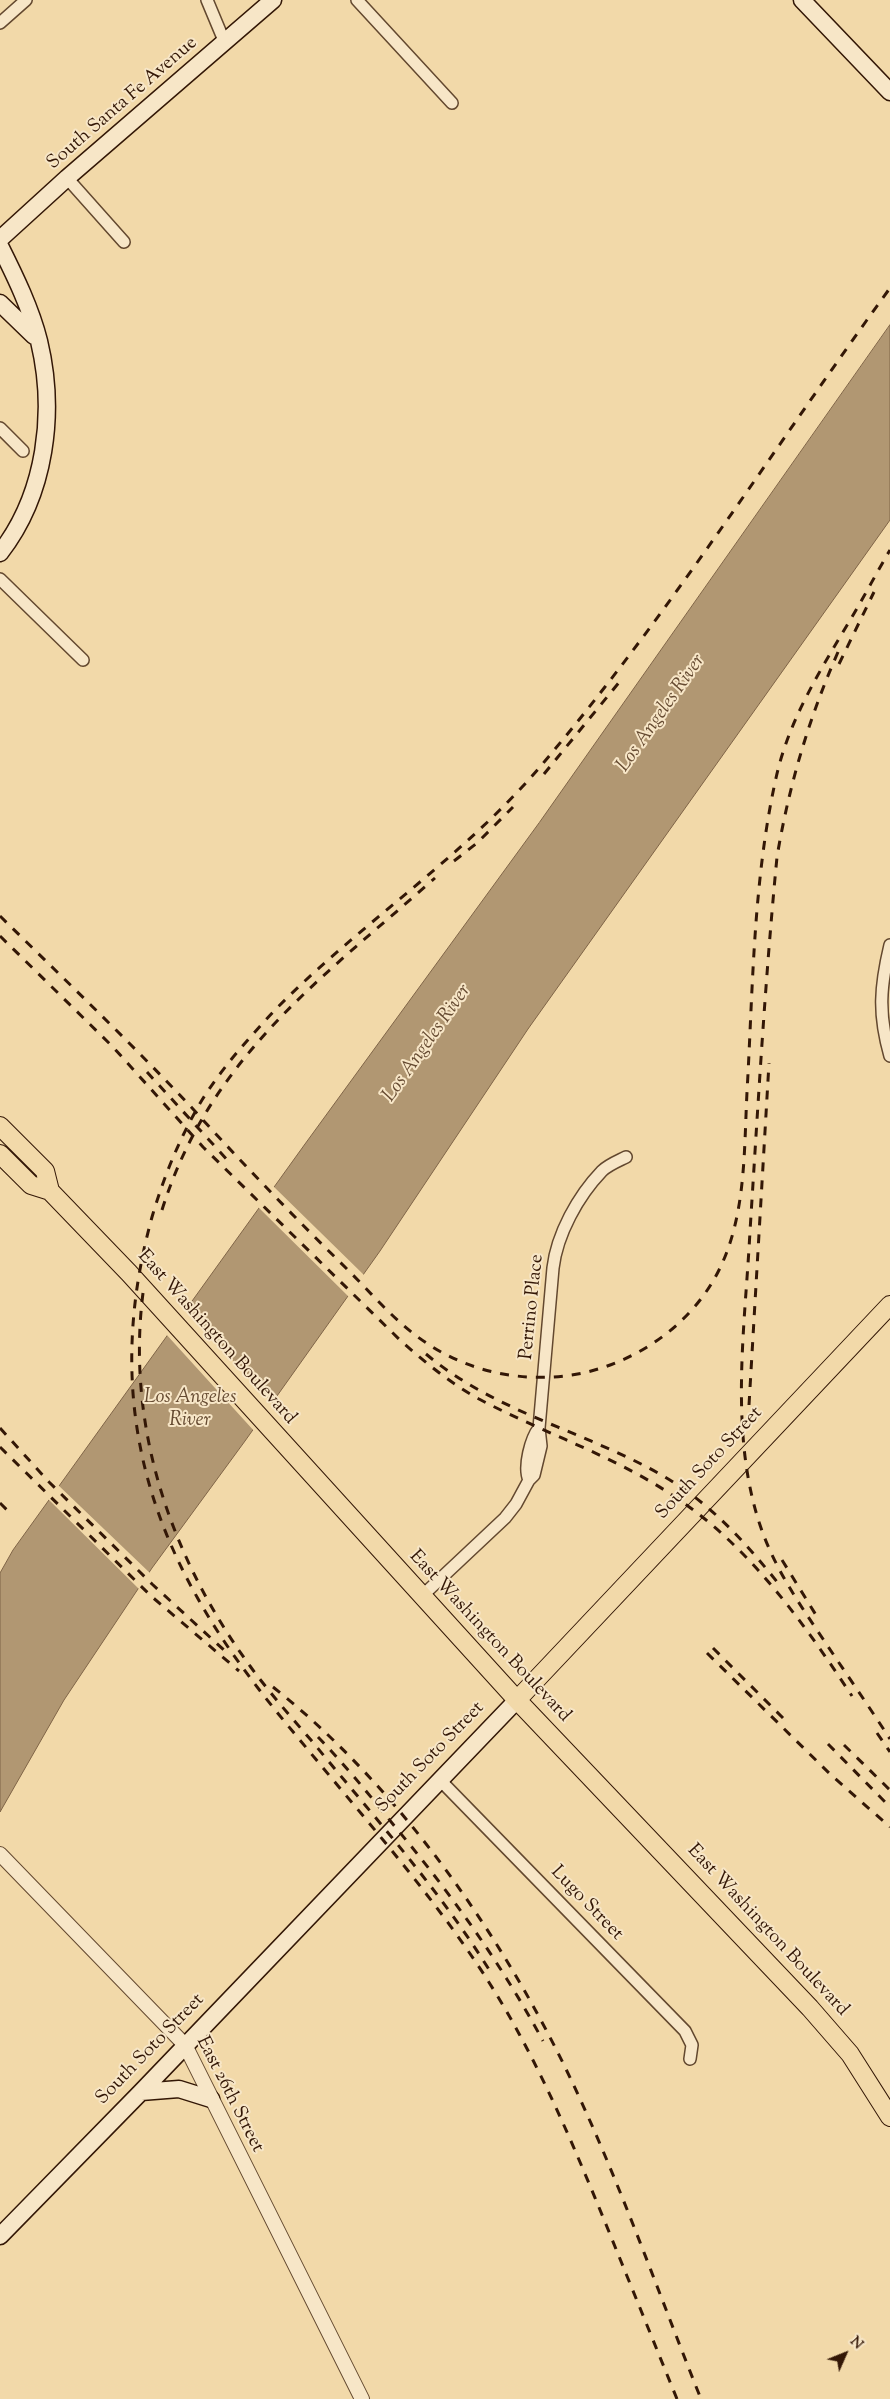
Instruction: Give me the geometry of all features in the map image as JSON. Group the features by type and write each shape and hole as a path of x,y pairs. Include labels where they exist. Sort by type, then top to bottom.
{"main road":[{"name":"South Santa Fe Avenue","path":"0,239 67,178 273,0"},
{"path":"802,0 890,92"},
{"path":"0,246 39,341 46,384 47,407 41,464 36,484 22,519 0,553"},
{"path":"0,304 39,341"},
{"name":"East Washington Boulevard","path":"0,1126 44,1171 50,1191 159,1306 517,1700 838,2038 874,2088 890,2116"},
{"name":"East Washington Boulevard","path":"0,1154 30,1185 50,1191"},
{"name":"South Soto Street","path":"0,2236 141,2092 517,1700 854,1341 890,1306"},
{"path":"141,2092 179,2089 211,2099"}],"street":[{"path":"0,23 26,0"},
{"path":"207,0 225,42"},
{"path":"357,0 452,103"},
{"path":"67,178 124,242"},
{"path":"0,428 22,451"},
{"path":"0,579 83,660"},
{"path":"890,945 883,974 880,1001 890,1056"},
{"name":"Perrino Place","path":"422,1596 506,1518 516,1504 528,1480 525,1473 532,1437 539,1428 552,1268 557,1244 567,1222 602,1171 626,1157"},
{"name":"Lugo Street","path":"440,1780 685,2031 692,2045 690,2059"},
{"name":"East 26th Street","path":"0,1854 185,2045 362,2399"}],"water":[{"name":"Los Angeles River","path":"890,325 890,520 528,1029 380,1251 152,1568 64,1700 0,1812 0,1573 13,1550 539,823"}],"pier":[{"path":"272,1185 365,1276 350,1298 257,1206"},
{"path":"184,1308 274,1405 255,1432 165,1333"},
{"path":"57,1484 151,1574 140,1590 47,1498"}],"railway":[{"path":"677,2399 562,2121 531,2055 495,1992 456,1934 416,1880 249,1677 197,1597 174,1551 156,1505 143,1458 135,1412 132,1364 134,1316 140,1267 152,1217 162,1187 173,1157 187,1128 202,1100 218,1077 264,1022 307,979 481,828 545,761 636,646 679,588 890,288"},
{"path":"0,916 146,1060 269,1190 386,1309 406,1328 428,1344 464,1363 502,1374 523,1377 563,1376 583,1373 625,1359 664,1336 681,1322 709,1287 729,1247 735,1226 742,1182 758,895 768,817 776,778 789,735 807,695 890,550"},
{"path":"839,664 874,592"},
{"path":"838,652 801,752 777,857 765,997 745,1305 742,1417 750,1490 760,1525 772,1555 787,1584 890,1739"},
{"path":"544,774 621,680"},
{"path":"454,861 477,843 513,807"},
{"path":"162,1210 183,1156 209,1108 239,1064 274,1024 311,987 435,878"},
{"path":"0,936 113,1047 203,1147 401,1341 438,1372 468,1393 628,1469 652,1482 702,1517 727,1538 773,1587 794,1613 852,1696"},
{"path":"749,1405 769,1063"},
{"path":"147,1072 231,1164"},
{"path":"143,1293 139,1343 141,1393 149,1441 160,1489 177,1536 198,1581 222,1624 257,1676 383,1826 429,1884 493,1976"},
{"path":"426,1354 482,1392 635,1461 682,1488 726,1525 778,1583"},
{"path":"0,1428 49,1482 152,1584 225,1651"},
{"path":"0,1447 151,1596 239,1671"},
{"path":"0,1503 8,1511"},
{"path":"782,1560 816,1615"},
{"path":"713,1648 785,1720"},
{"path":"707,1653 831,1775 890,1827"},
{"path":"273,1687 317,1725 360,1767 400,1812 438,1859 506,1960 536,2011 563,2063 601,2145 701,2399"},
{"path":"877,1733 890,1752"},
{"path":"318,1737 347,1768 454,1901 510,1984 543,2041"},
{"path":"828,1744 890,1807"},
{"path":"844,1745 890,1790"}]}
